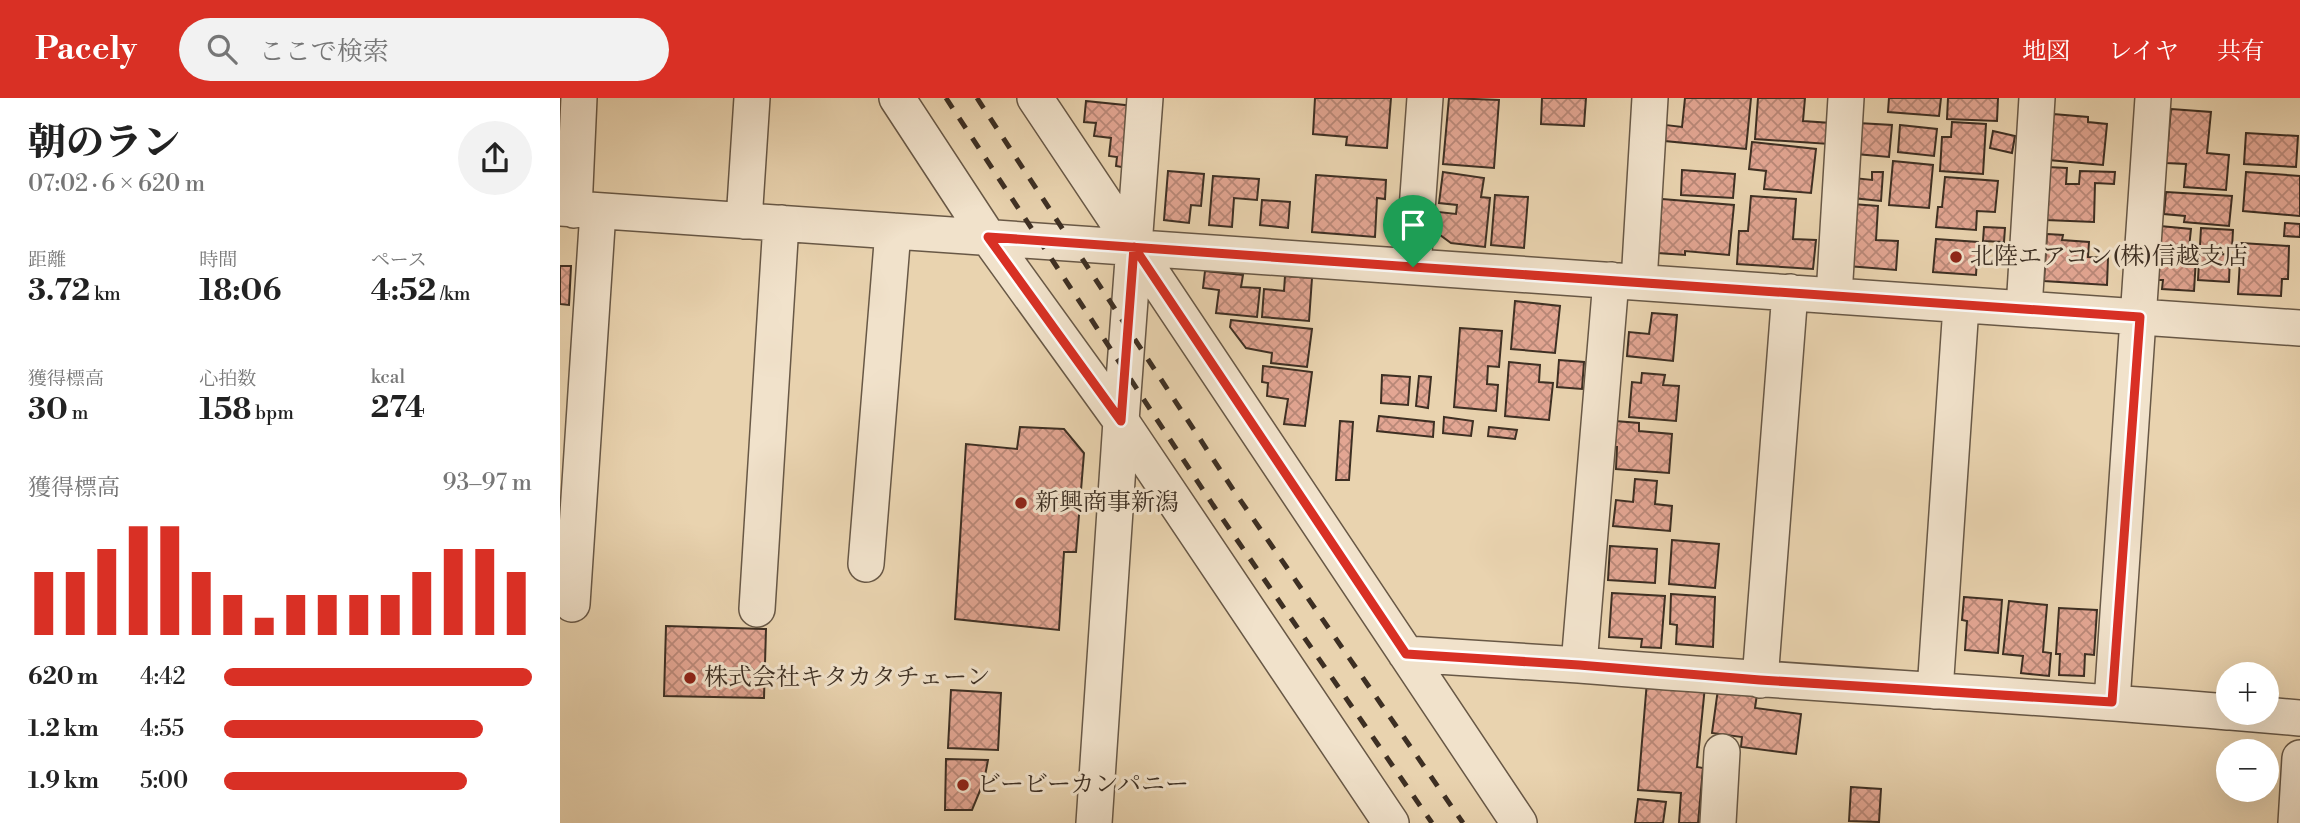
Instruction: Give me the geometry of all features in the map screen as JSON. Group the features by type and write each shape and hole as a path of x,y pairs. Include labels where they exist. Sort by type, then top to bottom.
{"street":[{"path":"572,604 579,98"},
{"path":"744,221 752,98"},
{"path":"897,98 988,237 1121,421 1391,823"},
{"path":"1035,98 1519,823"},
{"path":"1094,823 1145,98"},
{"path":"1413,267 1425,98"},
{"path":"1579,665 1650,98"},
{"path":"1834,296 1846,98"},
{"path":"2024,309 2037,98"},
{"path":"2112,702 2153,98"},
{"path":"577,210 2300,328"},
{"path":"757,609 781,223"},
{"path":"866,564 892,231"},
{"path":"1760,680 1790,292"},
{"path":"1935,691 1961,306"},
{"path":"1406,654 2216,711"},
{"path":"2279,716 2300,718"},
{"path":"1718,823 1722,752"},
{"path":"2296,823 2300,758"}],"building":[{"path":"1315,98 1391,98 1387,148 1346,145 1347,137 1313,134"},
{"path":"1449,98 1499,100 1494,168 1443,164"},
{"path":"1542,98 1586,98 1584,126 1541,124"},
{"path":"1685,98 1751,98 1746,149 1665,141 1666,125 1682,127"},
{"path":"1758,98 1805,98 1803,121 1831,123 1829,144 1755,139"},
{"path":"1889,98 1941,98 1939,116 1888,112"},
{"path":"1948,98 1998,98 1997,121 1947,119"},
{"path":"1086,101 1134,106 1127,168 1116,166 1117,157 1109,156 1111,138 1094,136 1096,123 1084,122"},
{"path":"2171,109 2211,112 2207,153 2229,155 2226,190 2184,187 2186,164 2166,163"},
{"path":"2053,114 2088,117 2088,122 2107,124 2103,165 2049,160"},
{"path":"1952,122 1986,124 1983,174 1940,171 1942,137 1951,137"},
{"path":"1858,123 1892,125 1889,157 1856,154"},
{"path":"1900,125 1937,129 1934,156 1898,152"},
{"path":"1993,131 2015,136 2012,153 1990,148"},
{"path":"2246,133 2298,136 2296,167 2244,164"},
{"path":"1752,142 1816,149 1811,193 1764,189 1766,171 1749,169"},
{"path":"1893,161 1933,165 1929,208 1889,205"},
{"path":"2047,167 2067,168 2066,184 2079,184 2080,171 2115,172 2114,184 2095,183 2094,222 2046,220"},
{"path":"1682,170 1735,174 1733,198 1681,195"},
{"path":"1168,171 1204,174 1201,206 1191,205 1189,223 1164,220"},
{"path":"1443,172 1484,178 1481,197 1490,198 1485,247 1451,243 1436,232 1439,212 1456,214 1457,205 1439,203"},
{"path":"1872,172 1883,172 1881,201 1852,198 1854,178 1872,180"},
{"path":"2246,172 2300,176 2300,216 2243,211"},
{"path":"1316,175 1386,180 1385,199 1377,198 1375,237 1312,232"},
{"path":"1213,176 1259,179 1257,200 1234,198 1232,227 1209,225"},
{"path":"1945,177 1998,181 1995,212 1977,211 1976,230 1936,227 1938,207 1942,207"},
{"path":"2166,192 2232,196 2229,226 2184,222 2185,216 2164,214"},
{"path":"1495,195 1528,197 1524,248 1491,245"},
{"path":"1751,196 1796,199 1793,239 1816,240 1813,269 1737,264 1739,231 1748,231"},
{"path":"1662,199 1734,205 1729,255 1685,251 1685,255 1658,253"},
{"path":"1262,200 1290,202 1288,228 1260,225"},
{"path":"1852,204 1878,206 1876,240 1898,241 1896,270 1848,266"},
{"path":"2285,223 2300,224 2300,237 2284,236"},
{"path":"2160,226 2191,229 2188,257 2196,258 2194,291 2162,289 2163,280 2154,280"},
{"path":"1984,227 2005,228 2004,242 1983,241"},
{"path":"2201,228 2233,230 2232,248 2222,247 2222,254 2230,255 2229,282 2198,280"},
{"path":"2047,234 2063,235 2062,240 2089,242 2088,257 2108,258 2107,285 2044,281"},
{"name":"北陸エアコン(株)信越支店","path":"1936,239 1978,242 1976,275 1933,272"},
{"path":"2241,243 2289,246 2288,279 2282,279 2281,296 2238,294"},
{"path":"560,266 571,266 569,305 560,304"},
{"path":"1205,271 1243,275 1241,287 1260,288 1257,317 1216,313 1219,290 1203,288"},
{"path":"1285,276 1312,278 1309,321 1262,317 1264,289 1284,291"},
{"path":"1515,301 1560,306 1555,353 1511,349"},
{"path":"1652,313 1677,315 1673,361 1627,356 1629,332 1649,334"},
{"path":"1231,320 1312,329 1307,367 1271,363 1272,353 1246,348 1230,327"},
{"path":"1460,328 1502,331 1499,367 1488,366 1487,384 1498,385 1496,411 1454,407"},
{"path":"1559,360 1584,362 1582,389 1557,387"},
{"path":"1509,362 1540,365 1539,382 1553,383 1549,420 1505,416"},
{"path":"1263,366 1312,372 1305,426 1284,424 1288,399 1267,396 1268,383 1262,382"},
{"path":"1642,373 1665,375 1663,385 1679,386 1676,421 1629,417 1632,382 1641,383"},
{"path":"1382,375 1410,377 1408,405 1381,403"},
{"path":"1419,376 1431,377 1428,408 1416,406"},
{"path":"1379,416 1434,422 1433,437 1377,431"},
{"path":"1444,417 1473,421 1471,436 1443,433"},
{"path":"1340,421 1353,422 1349,480 1336,480"},
{"path":"1615,421 1639,423 1639,431 1672,434 1669,473 1616,469 1617,447 1613,447"},
{"name":"新興商事新潟","path":"1020,427 1064,429 1084,453 1076,552 1064,552 1059,630 955,619 966,444 1017,449"},
{"path":"1489,427 1517,430 1515,439 1488,436"},
{"path":"1635,479 1657,481 1655,504 1672,506 1670,531 1613,526 1616,500 1633,502"},
{"path":"1672,540 1719,544 1715,588 1669,584"},
{"path":"1610,546 1657,549 1655,583 1608,580"},
{"path":"1612,593 1665,596 1661,648 1641,647 1642,639 1609,637"},
{"path":"1671,594 1715,597 1713,647 1676,644 1677,625 1670,624"},
{"path":"1964,597 2002,600 1998,653 1965,650 1967,621 1962,620"},
{"path":"2009,601 2047,605 2043,652 2051,653 2049,676 2021,673 2023,656 2003,654"},
{"path":"2059,608 2097,610 2094,655 2085,654 2084,676 2059,675 2060,654 2056,654"},
{"path":"666,626 766,629 764,698 664,696"},
{"path":"1647,681 1705,686 1697,767 1703,768 1698,823 1679,823 1681,793 1638,790"},
{"path":"1718,689 1757,694 1755,708 1801,714 1796,754 1741,747 1742,737 1712,733"},
{"path":"951,690 1001,693 998,750 948,748"},
{"path":"946,759 988,760 984,781 972,810 945,810"},
{"path":"1851,787 1881,789 1879,822 1849,821"},
{"path":"1638,799 1666,802 1663,823 1635,823"}],"railway":[{"path":"946,98 1213,505 1432,823"},
{"path":"977,98 1234,491 1463,823"}],"place":[{"name":"北陸エアコン(株)信越支店","path":"1956,257"},
{"name":"新興商事新潟","path":"1021,503"},
{"name":"株式会社キタカタチェーン","path":"690,678"},
{"name":"ビービーカンパニー","path":"963,785"}],"route":[{"path":"1413,267 1134,247 988,237 1121,421 1134,247 1406,654 2112,702 2140,317 1413,267"}]}
